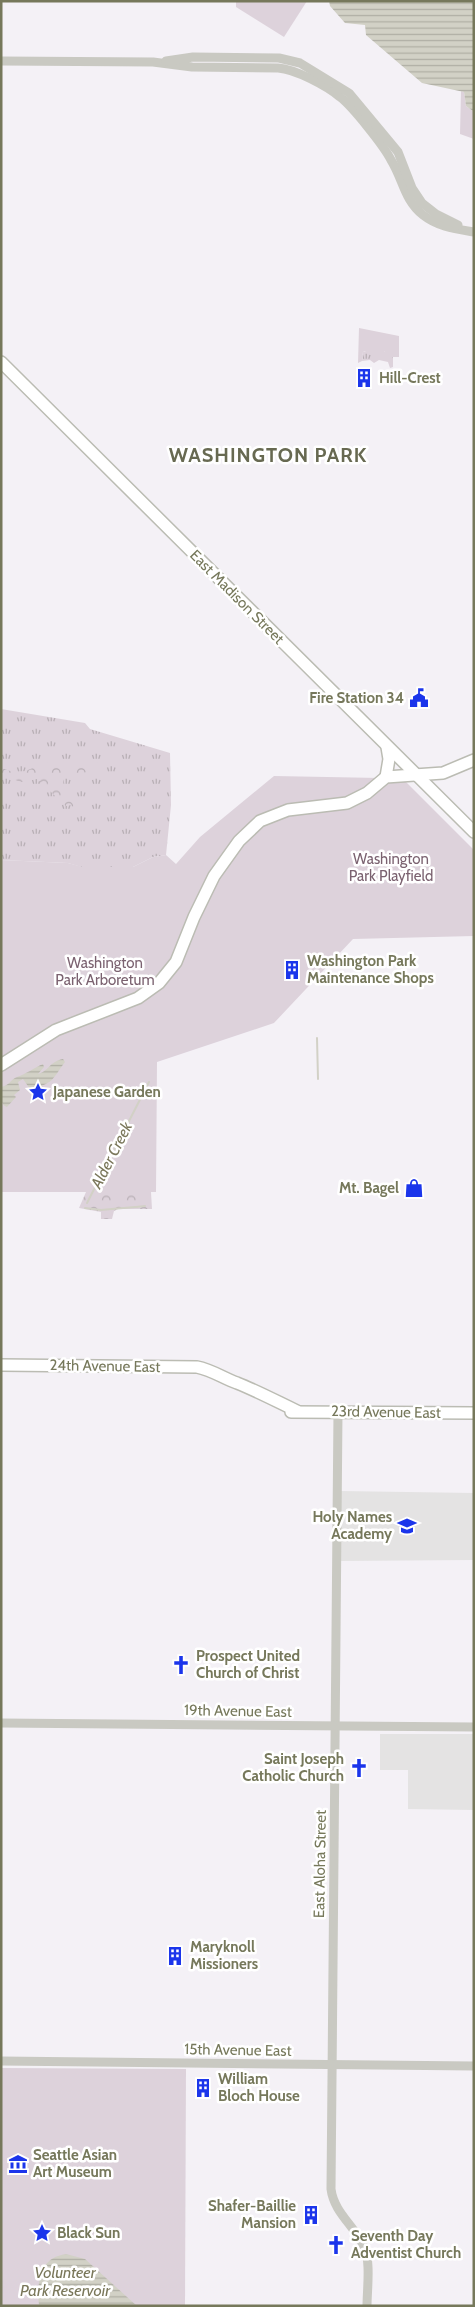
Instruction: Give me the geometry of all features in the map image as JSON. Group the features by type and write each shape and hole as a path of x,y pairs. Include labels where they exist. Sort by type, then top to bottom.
{"main road":[{"name":"East Madison Street","path":"1,362 474,832"},
{"path":"386,777 389,759 387,747"},
{"path":"1,1065 56,1030 138,998 159,983 176,962 201,901 214,876 239,841 260,821 288,810 347,802 367,793 386,777 443,773 474,760"},
{"path":"439,797 438,788 443,773"},
{"name":"24th Avenue East","path":"1,1365 187,1367 209,1370 238,1384"},
{"name":"23rd Avenue East","path":"238,1384 246,1385 278,1407 297,1411 474,1413"}],"street":[{"path":"192,67 193,57"},
{"path":"153,62 193,57 290,60 342,87 353,96 398,152 412,188 422,203 444,219 474,232"},
{"path":"1,61 153,62 192,67 288,69 337,94 346,102 388,155 405,194 418,211 443,226 474,232"},
{"name":"East Aloha Street","path":"338,1412 331,2194 339,2210 359,2237 367,2254 367,2306"},
{"name":"19th Avenue East","path":"1,1722 474,1726"},
{"name":"15th Avenue East","path":"1,2061 474,2066"}],"shaded area":[{"name":"Holy Names Academy","path":"340,1491 474,1493 474,1560 340,1561"},
{"path":"380,1734 474,1734 474,1810 408,1809 408,1770 380,1770"}],"green space":[{"path":"236,1 307,1 284,37 236,7"},
{"path":"461,91 464,92 466,106 474,112 474,139 460,134"},
{"path":"359,328 399,336 399,357 390,357 384,351 365,351 363,352 362,361 358,363"},
{"path":"384,351 393,357 393,367 390,368 388,362 379,360 374,363 370,360 362,361 363,352"},
{"path":"1,709 85,723 90,729 170,753 171,805 166,855 153,857 133,867 88,869 68,863 1,860"},
{"path":"50,761 70,767 76,762 98,762 97,771 73,774 63,778 67,791 83,808 75,811 71,805 66,806 37,779 21,782 1,775 2,768 18,774"},
{"name":"Washington Park Arboretum","path":"274,776 380,778 405,781 474,850 474,936 353,939 274,1023 157,1062 156,1192 1,1192 1,860 68,863 83,867 133,867 153,857 166,855 176,864 200,837"},
{"path":"86,1192 151,1192 152,1209 118,1209 114,1211 112,1219 101,1219 101,1212 79,1208"},
{"path":"1,2068 186,2069 185,2306 1,2306"}],"water":[{"path":"329,1 474,1 474,112 466,106 464,92 422,83 366,35 365,25 345,23 330,6"},
{"path":"63,1059 65,1062 48,1083 30,1089 23,1079 18,1082 20,1090 14,1095 16,1097 7,1107 3,1104 1,1087 43,1064 44,1067 38,1074 41,1073 55,1062"},
{"name":"Volunteer Park Reservoir","path":"66,2254 85,2259 137,2306 39,2306 38,2289 41,2273 50,2261 57,2256"}],"waterway":[{"path":"317,1038 318,1079"},
{"name":"Alder Creek","path":"87,1203 149,1082"},
{"name":"Alder Creek","path":"136,1207 145,1206"},
{"name":"Alder Creek","path":"124,1208 135,1207"},
{"name":"Alder Creek","path":"85,1208 101,1210 123,1208"}],"place":[{"name":"Hill-Crest","path":"364,378"},
{"name":"Fire Station 34","path":"419,698"},
{"name":"Washington Park Maintenance Shops","path":"292,970"},
{"name":"Japanese Garden","path":"38,1092"},
{"name":"Mt. Bagel","path":"414,1188"},
{"name":"Holy Names Academy","path":"407,1526"},
{"name":"Prospect United Church of Christ","path":"181,1665"},
{"name":"Saint Joseph Catholic Church","path":"359,1768"},
{"name":"Maryknoll Missioners","path":"175,1956"},
{"name":"William Bloch House","path":"203,2088"},
{"name":"Seattle Asian Art Museum","path":"18,2164"},
{"name":"Shafer-Baillie Mansion","path":"311,2215"},
{"name":"Black Sun","path":"42,2233"},
{"name":"Seventh Day Adventist Church","path":"336,2245"}],"district":[{"name":"WASHINGTON PARK","path":"268,455"}],"park label":[{"name":"Washington Park Playfield","path":"391,868"}]}
